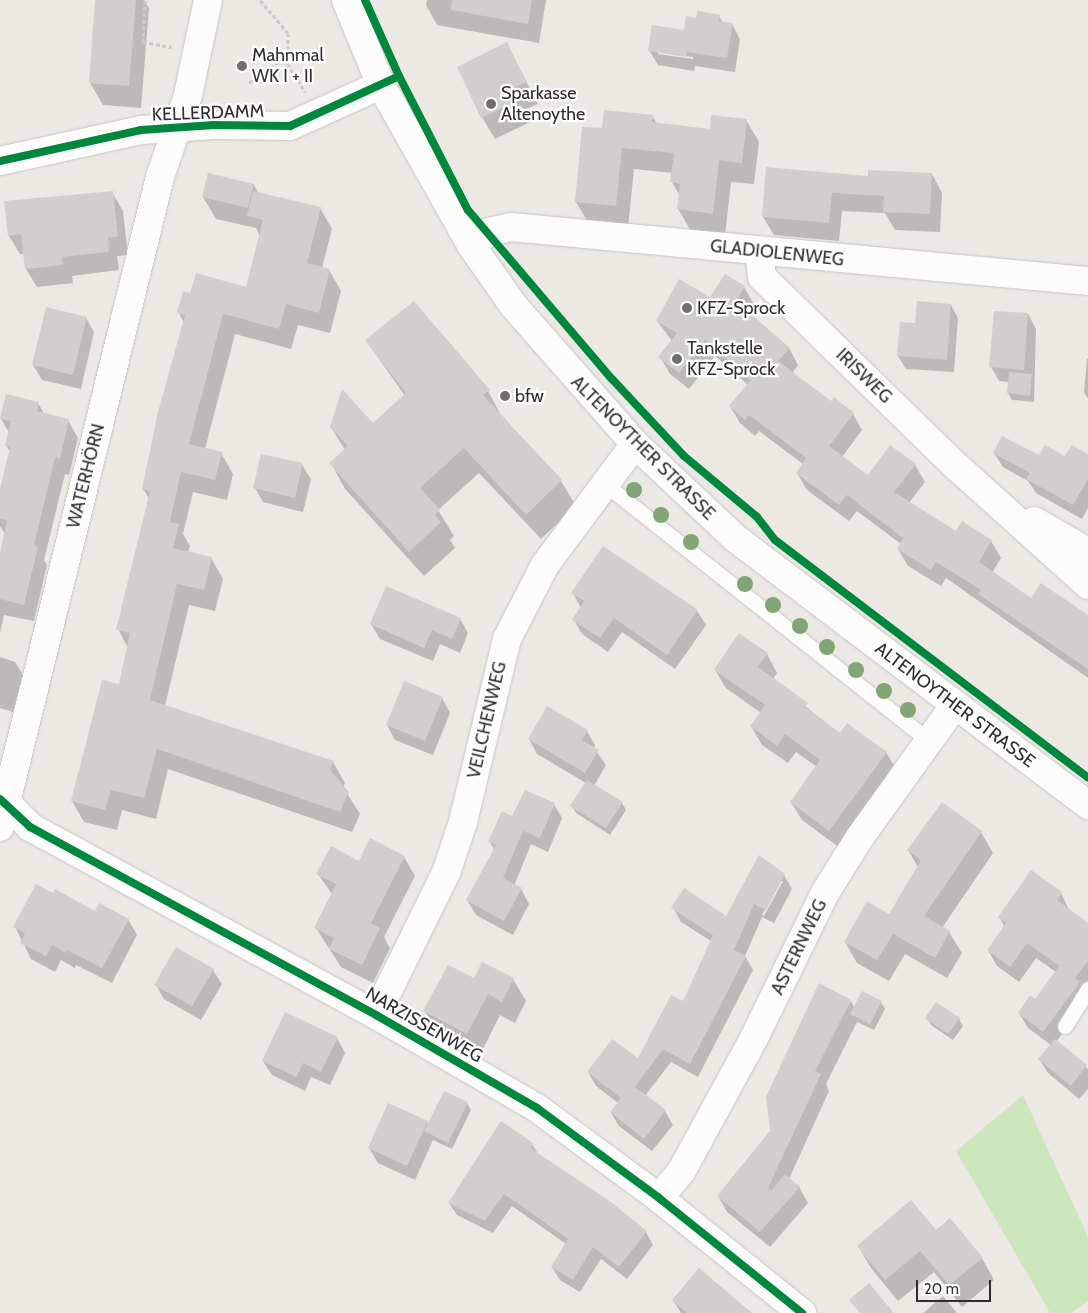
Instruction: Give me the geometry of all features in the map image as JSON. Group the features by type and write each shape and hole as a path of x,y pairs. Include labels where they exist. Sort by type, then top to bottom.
{"street":[{"name":"WATERHÖRN","path":"3,815 160,177 180,127 208,0"},
{"name":"ALTENOYTHER STRASSE","path":"346,0 381,85 424,166 471,245 513,304 635,444 736,538 1088,805"},
{"name":"KELLERDAMM","path":"0,162 141,130 180,127 290,126 381,85"},
{"name":"GLADIOLENWEG","path":"471,245 489,232 511,227 759,252 1088,281"},
{"name":"IRISWEG","path":"759,252 762,276 985,492 1088,585"},
{"name":"VEILCHENWEG","path":"376,1015 446,873 463,822 507,639 545,565 635,444"},
{"name":"IRISWEG","path":"985,492 1088,552"},
{"name":"ASTERNWEG","path":"659,1198 681,1172 751,1045 825,894 860,837 955,705"},
{"name":"NARZISSENWEG","path":"3,815 30,827 376,1015 537,1108 659,1198 802,1313"}],"lane":[{"path":"605,484 930,741"},
{"path":"1065,1026 1088,989"}],"path":[{"path":"145,0 143,42 198,52"},
{"path":"249,83 284,58 288,50 288,33 260,0"},
{"path":"284,58 319,113"},
{"path":"721,486 757,517 769,532"}],"green space":[{"path":"1023,1095 1088,1237 1088,1301 1071,1313 1050,1313 956,1151"}],"building":[{"path":"95,0 136,0 129,86 89,83"},
{"path":"452,0 532,0 528,24 451,10"},
{"path":"697,11 720,15 719,21 733,23 727,58 687,52 687,57 648,51 652,25 684,30 686,16 696,18"},
{"path":"507,42 526,82 515,87 521,99 481,118 457,67"},
{"path":"604,110 653,115 652,122 710,129 711,115 747,119 742,163 719,160 713,214 677,209 680,184 670,182 674,153 622,148 616,206 575,202 582,127 602,128"},
{"path":"766,167 868,176 868,170 932,173 930,214 883,212 884,196 832,193 829,223 762,217"},
{"path":"208,173 254,184 248,208 202,197"},
{"path":"113,191 118,236 108,238 109,252 62,257 63,265 25,269 21,234 8,236 4,201"},
{"path":"253,191 321,207 307,263 330,269 319,313 286,304 279,329 223,314 189,444 222,452 215,480 181,472 170,522 179,524 173,548 212,557 204,590 177,584 150,700 334,761 330,770 349,792 340,812 157,749 144,798 111,790 105,810 71,801 102,680 119,684 130,633 116,630 150,491 142,489 158,412 185,315 177,313 183,291 190,293 196,273 246,287 263,220 247,216"},
{"path":"725,274 745,286 736,301 790,348 778,361 831,401 834,397 854,413 829,446 868,475 890,445 916,464 894,492 956,531 962,521 992,540 979,562 1031,598 1041,583 1088,615 1088,669 978,594 981,590 936,562 931,570 897,549 903,538 847,495 839,505 796,473 806,458 749,415 745,420 729,406 751,380 705,340 679,373 658,357 677,333 656,321 679,279 710,297"},
{"path":"414,301 490,390 483,395 562,480 526,515 464,448 420,488 440,510 435,515 441,522 409,552 329,463 348,446 330,427 342,389 373,423 406,393 365,340"},
{"path":"917,301 951,304 947,360 897,356 900,322 915,323"},
{"path":"46,307 87,317 73,375 32,365"},
{"path":"994,311 1028,313 1024,370 989,367"},
{"path":"1009,372 1032,374 1030,396 1007,393"},
{"path":"6,394 39,402 37,411 69,419 60,459 55,457 34,546 38,547 24,605 0,599 0,553 7,520 0,519 0,489 10,447 5,446 11,421 0,419"},
{"path":"1002,436 1039,455 1045,445 1065,456 1072,445 1088,454 1088,479 1073,505 1026,479 1030,473 993,453"},
{"path":"261,454 303,463 295,498 253,488"},
{"path":"603,546 698,610 667,655 614,618 600,638 572,620 584,601 571,593"},
{"path":"386,586 461,618 452,639 432,630 424,648 370,624"},
{"path":"739,633 768,653 758,667 808,703 805,707 840,733 847,723 887,752 829,831 790,802 820,760 785,734 777,746 750,726 765,705 714,670"},
{"path":"404,681 443,697 425,741 386,725"},
{"path":"547,706 588,730 582,740 599,750 585,773 528,739"},
{"path":"587,780 623,802 606,828 570,806"},
{"path":"525,790 555,803 540,838 523,831 503,878 522,888 504,921 466,900 496,845 488,842 502,811 512,816"},
{"path":"942,802 982,831 924,916 950,931 935,958 893,934 877,960 844,942 867,901 889,914 921,860 907,850"},
{"path":"370,838 405,856 371,923 380,928 362,965 329,949 334,938 314,928 336,884 316,874 331,846 359,861"},
{"path":"759,855 785,874 766,910 754,904 734,950 746,956 690,1064 663,1049 635,1087 666,1110 644,1139 610,1112 621,1098 587,1072 612,1039 638,1058 671,995 683,1001 713,935 671,908 684,888 726,916"},
{"path":"1031,870 1062,892 1057,900 1088,923 1088,961 1075,978 1080,982 1043,1032 1018,1013 1030,995 1035,999 1059,966 1027,943 1010,967 987,950 1006,923 998,917"},
{"path":"36,884 53,893 55,889 95,911 99,903 129,919 102,968 67,950 66,953 52,945 46,956 20,943 25,933 13,927"},
{"path":"176,947 214,969 192,1006 154,985"},
{"path":"482,962 514,978 502,1002 488,994 467,1034 423,1011 448,965 474,978"},
{"path":"819,983 851,1000 815,1071 821,1074 768,1188 772,1190 785,1174 800,1187 760,1232 717,1196 770,1131 766,1097"},
{"path":"862,991 882,1001 870,1024 850,1014"},
{"path":"936,1002 960,1018 948,1034 925,1018"},
{"path":"285,1012 338,1037 321,1072 303,1063 296,1077 262,1061"},
{"path":"1055,1039 1087,1065 1071,1086 1038,1059"},
{"path":"444,1091 468,1102 448,1143 424,1131"},
{"path":"388,1103 428,1121 407,1166 368,1148"},
{"path":"501,1121 533,1143 530,1148 607,1199 647,1231 619,1267 593,1247 573,1280 551,1267 568,1239 504,1194 485,1221 448,1203"},
{"path":"911,1200 936,1230 950,1218 983,1258 949,1285 920,1251 885,1280 857,1246"},
{"path":"699,1268 752,1313 687,1313 672,1300"},
{"path":"869,1283 894,1313 860,1313 849,1300"}],"cycle path":[{"path":"365,0 399,76 468,210 612,379 684,456 757,517 775,540 1088,778"},
{"path":"0,161 141,130 214,125 290,126 399,76"},
{"path":"0,799 30,827 376,1015 537,1108 659,1198 802,1313"}],"place":[{"name":"Mahnmal WK I + II","path":"242,66"},
{"name":"Sparkasse Altenoythe","path":"491,104"},
{"name":"KFZ-Sprock","path":"687,308"},
{"name":"Tankstelle KFZ-Sprock","path":"677,359"},
{"name":"bfw","path":"505,396"}]}
